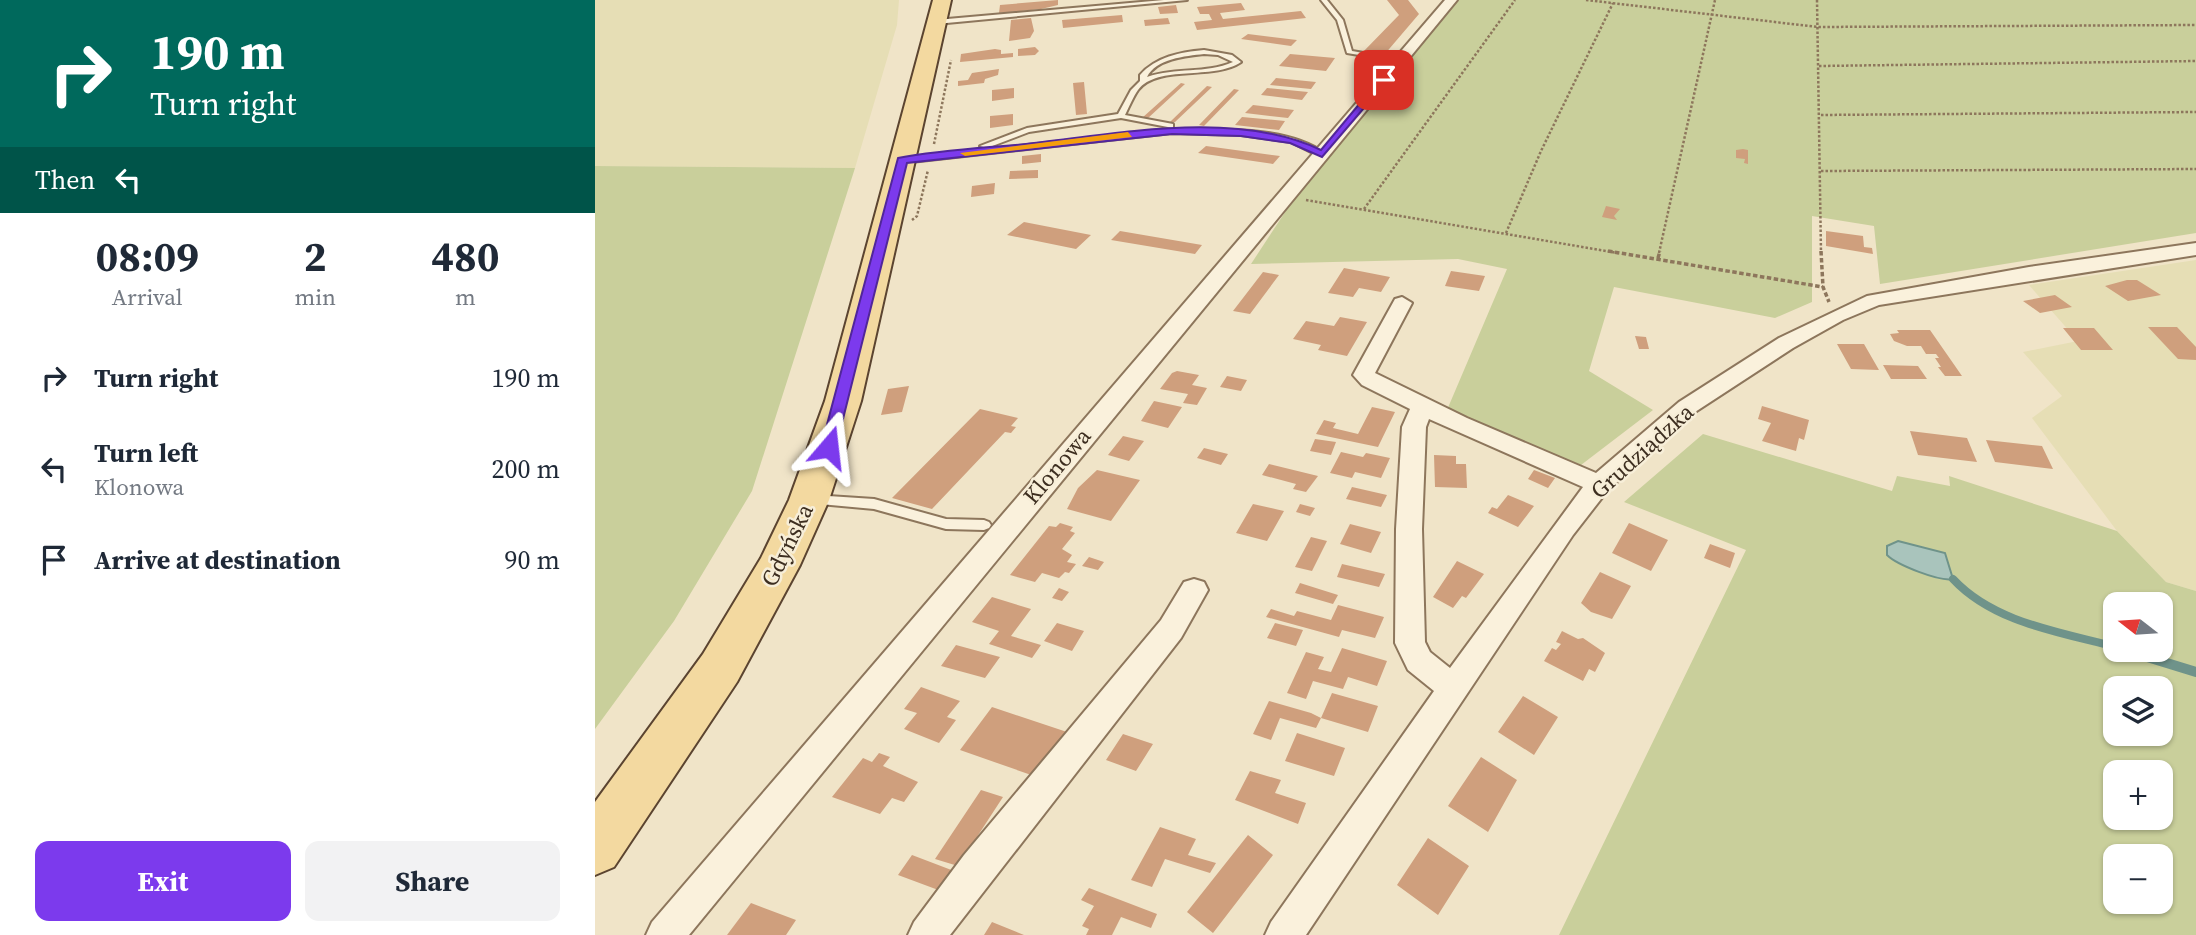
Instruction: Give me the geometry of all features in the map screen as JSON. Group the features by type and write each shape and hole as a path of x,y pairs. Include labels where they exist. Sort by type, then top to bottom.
{"main road":[{"name":"Gdyńska","path":"595,848 720,668 779,565 809,499 843,401 939,11"}],"street":[{"name":"Klonowa","path":"665,935 1002,530 1287,198 1451,0"},
{"name":"Grudziądzka","path":"1283,935 1564,528 1599,484 1687,407 1786,343 1836,316 1874,300 2029,273 2196,249"},
{"path":"1402,303 1364,374 1370,380 1599,484"},
{"path":"1423,406 1414,428 1409,529 1410,643 1419,662 1453,688"},
{"path":"927,935 977,868 1171,629 1194,590"}],"lane":[{"path":"939,11 1184,0"},
{"path":"1324,0 1341,20 1349,52 1399,61"},
{"path":"1121,116 1139,84 1165,74 1210,72 1238,62 1221,52 1169,57 1149,65 1143,75 1144,82"},
{"path":"970,152 1027,130 1121,116 1198,132"},
{"path":"902,160 1172,131 1293,140 1322,154"},
{"path":"809,499 874,505 946,524 983,525"}],"path":[{"path":"1364,209 1515,0"},
{"path":"1586,0 1614,1 1818,27 2196,25"},
{"path":"1658,258 1715,0"},
{"path":"1817,0 1823,287 1836,316"},
{"path":"1506,233 1541,151 1614,1"},
{"path":"1819,66 2196,61"},
{"path":"1821,115 2196,112"},
{"path":"1821,172 2196,169"},
{"path":"1287,198 1823,287"}],"shaded area":[{"path":"595,0 899,0 897,25 855,168 595,166"},
{"path":"2196,260 2196,591 2166,582 2117,531 2032,418 2062,396 2023,352 2078,341 2029,285"}],"green space":[{"path":"1459,0 2196,0 2196,233 1880,284 1874,226 1812,216 1812,302 1775,318 1614,287 1589,371 1653,410 1581,465 1447,410 1507,269 1458,259 1251,264 1301,188"},
{"path":"595,166 855,168 752,491 674,621 595,729"},
{"path":"1703,434 1892,491 1897,476 1950,486 1949,476 2117,531 2166,582 2196,591 2196,935 1559,935 1746,550 1624,502"}],"water":[{"path":"1898,541 1945,553 1953,579 1929,575 1892,559 1887,555 1887,546"}],"building":[{"path":"1058,0 1058,5 1041,9 999,13 1000,5"},
{"path":"1387,0 1408,0 1419,14 1384,55 1362,53 1399,15"},
{"path":"1241,3 1245,10 1220,13 1223,19 1301,11 1306,18 1197,30 1194,22 1212,20 1209,14 1200,14 1197,7"},
{"path":"1176,5 1178,13 1160,14 1158,7"},
{"path":"1122,15 1123,22 1063,28 1062,20"},
{"path":"1031,18 1034,31 1030,38 1009,41 1011,20"},
{"path":"1168,18 1170,24 1145,26 1144,20"},
{"path":"1248,34 1297,40 1291,46 1241,39"},
{"path":"1035,47 1039,51 1035,55 1018,56 1018,49"},
{"path":"1001,50 1001,54 1013,53 1013,57 960,62 961,54"},
{"path":"1290,54 1335,58 1326,71 1279,66"},
{"path":"999,69 998,75 985,79 984,83 958,86 958,81 968,80 972,73"},
{"path":"1276,78 1316,82 1311,89 1270,85"},
{"path":"1084,82 1087,114 1076,115 1073,83"},
{"path":"1181,83 1185,84 1147,119 1142,118"},
{"path":"1207,86 1212,87 1175,122 1170,122"},
{"path":"1014,88 1014,98 992,101 992,90"},
{"path":"1267,88 1308,92 1302,100 1261,95"},
{"path":"1234,89 1239,90 1204,126 1199,125"},
{"path":"1253,105 1294,110 1288,118 1245,113"},
{"path":"1013,114 1013,125 990,128 990,116"},
{"path":"1242,117 1285,121 1279,130 1235,125"},
{"path":"1206,146 1280,156 1273,164 1198,153"},
{"path":"1736,150 1748,150 1748,164 1744,163 1745,159 1736,158"},
{"path":"1041,154 1041,162 1022,164 1022,156"},
{"path":"1038,170 1038,178 1009,179 1010,171"},
{"path":"995,183 994,194 971,197 972,186"},
{"path":"1606,206 1620,209 1614,216 1617,220 1602,217"},
{"path":"1024,222 1091,235 1076,249 1007,235"},
{"path":"1120,231 1202,245 1195,254 1111,240"},
{"path":"1826,231 1863,236 1864,247 1872,248 1873,254 1826,246"},
{"path":"1344,268 1390,277 1381,292 1359,288 1353,297 1328,293"},
{"path":"1451,271 1485,276 1479,291 1445,286"},
{"path":"1263,272 1279,275 1250,314 1233,311"},
{"path":"2137,280 2161,295 2128,301 2105,286"},
{"path":"2055,295 2072,307 2040,313 2023,301"},
{"path":"1340,317 1367,322 1347,356 1318,350 1321,345 1293,339 1306,321 1334,326"},
{"path":"2148,327 2177,327 2196,347 2196,360 2178,359"},
{"path":"2063,328 2094,328 2113,350 2081,350"},
{"path":"1897,330 1930,330 1962,376 1945,376 1938,367 1941,367 1935,358 1939,358 1936,354 1926,354 1921,346 1907,346 1894,341 1890,334 1899,333"},
{"path":"1635,336 1646,337 1649,349 1639,349"},
{"path":"1837,344 1864,344 1879,370 1851,369"},
{"path":"1883,365 1918,366 1927,379 1891,379"},
{"path":"1177,371 1199,375 1192,385 1207,388 1197,405 1183,403 1188,394 1160,389 1172,373"},
{"path":"1227,376 1247,380 1241,391 1220,387"},
{"path":"909,386 902,412 881,415 888,389"},
{"path":"1154,401 1182,407 1168,428 1141,421"},
{"path":"1762,406 1809,420 1804,440 1799,438 1796,451 1762,441 1771,423 1758,419"},
{"path":"1372,407 1395,412 1378,447 1316,434 1324,420 1336,423 1333,428 1358,434"},
{"path":"980,409 1018,418 1011,426 1016,427 1011,433 1005,432 932,509 892,498"},
{"path":"1910,431 1967,438 1977,462 1918,455"},
{"path":"1123,436 1144,441 1129,461 1108,455"},
{"path":"1315,439 1336,442 1331,455 1310,451"},
{"path":"1986,440 2042,446 2053,469 1995,462"},
{"path":"1204,448 1228,454 1221,465 1197,458"},
{"path":"1341,452 1363,457 1366,453 1390,458 1381,478 1355,472 1352,478 1330,473"},
{"path":"1434,455 1456,456 1456,464 1466,464 1467,488 1435,487"},
{"path":"1269,464 1318,476 1306,492 1293,489 1296,484 1262,475"},
{"path":"1097,470 1140,480 1111,521 1067,509 1078,488"},
{"path":"1534,470 1555,478 1548,488 1528,479"},
{"path":"1352,487 1387,495 1381,507 1346,499"},
{"path":"1508,495 1534,506 1518,527 1488,513 1492,507 1497,509"},
{"path":"1253,504 1284,511 1267,541 1236,533"},
{"path":"1300,504 1315,508 1310,516 1296,512"},
{"path":"1060,523 1073,527 1070,531 1075,533 1062,549 1072,555 1067,562 1076,564 1069,573 1065,572 1059,578 1042,573 1035,582 1010,575 1049,526 1056,527"},
{"path":"1629,523 1668,540 1651,571 1612,553"},
{"path":"1350,524 1381,532 1371,553 1340,544"},
{"path":"1311,537 1327,541 1312,571 1295,567"},
{"path":"1710,544 1735,553 1730,568 1704,558"},
{"path":"1089,557 1104,562 1098,570 1082,566"},
{"path":"1457,561 1484,574 1466,598 1462,596 1453,608 1433,597"},
{"path":"1342,564 1385,574 1379,587 1337,577"},
{"path":"1600,572 1631,586 1612,619 1591,612 1581,603"},
{"path":"1300,583 1338,595 1333,604 1295,593"},
{"path":"1059,588 1069,592 1062,601 1052,598"},
{"path":"992,597 1031,609 1011,636 1041,645 1032,658 989,644 999,631 972,622"},
{"path":"1338,605 1384,617 1375,638 1342,630 1339,637 1266,617 1271,609 1294,616 1297,611 1331,620"},
{"path":"1057,623 1084,631 1072,651 1044,641"},
{"path":"1275,623 1303,630 1296,646 1267,638"},
{"path":"1562,631 1578,639 1583,638 1605,653 1595,672 1589,669 1583,681 1544,661 1552,648 1556,650 1561,644 1556,642"},
{"path":"956,645 1000,657 985,678 941,666"},
{"path":"1342,648 1387,661 1377,686 1348,677 1343,689 1313,681 1306,699 1287,693 1306,652 1324,657 1318,669 1331,672"},
{"path":"921,687 960,701 947,717 956,720 939,743 904,729 917,713 904,709"},
{"path":"1332,693 1378,706 1368,732 1321,718"},
{"path":"1523,696 1558,717 1534,755 1498,732"},
{"path":"1269,701 1321,718 1316,728 1280,718 1271,740 1253,734"},
{"path":"992,707 1067,732 1037,777 960,750"},
{"path":"1297,733 1345,748 1334,776 1285,761"},
{"path":"1123,734 1153,744 1136,771 1106,760"},
{"path":"879,753 890,757 883,766 918,782 904,802 892,798 880,814 832,797 863,758 872,762"},
{"path":"1481,757 1517,780 1488,832 1448,806"},
{"path":"1250,771 1281,780 1275,793 1306,803 1298,824 1235,800"},
{"path":"981,790 1003,797 958,866 935,859"},
{"path":"1160,827 1196,839 1188,855 1216,863 1210,873 1165,859 1152,887 1131,880"},
{"path":"1248,835 1273,855 1213,933 1187,912"},
{"path":"1428,838 1469,866 1438,915 1397,885"},
{"path":"912,855 954,871 941,891 898,875"},
{"path":"1089,888 1157,914 1151,928 1121,917 1112,935 1086,935 1089,929 1082,926 1094,906 1081,900"},
{"path":"751,903 796,920 786,935 727,935"},
{"path":"992,922 1024,935 984,935"}],"waterway":[{"path":"1953,579 1969,594 2008,616 2103,644"},
{"path":"2164,662 2196,672"}],"slow traffic":[{"path":"965,153 1128,135"}],"route":[{"path":"829,447 843,401 902,160 1172,131 1241,133 1293,140 1322,154 1384,80"}]}
